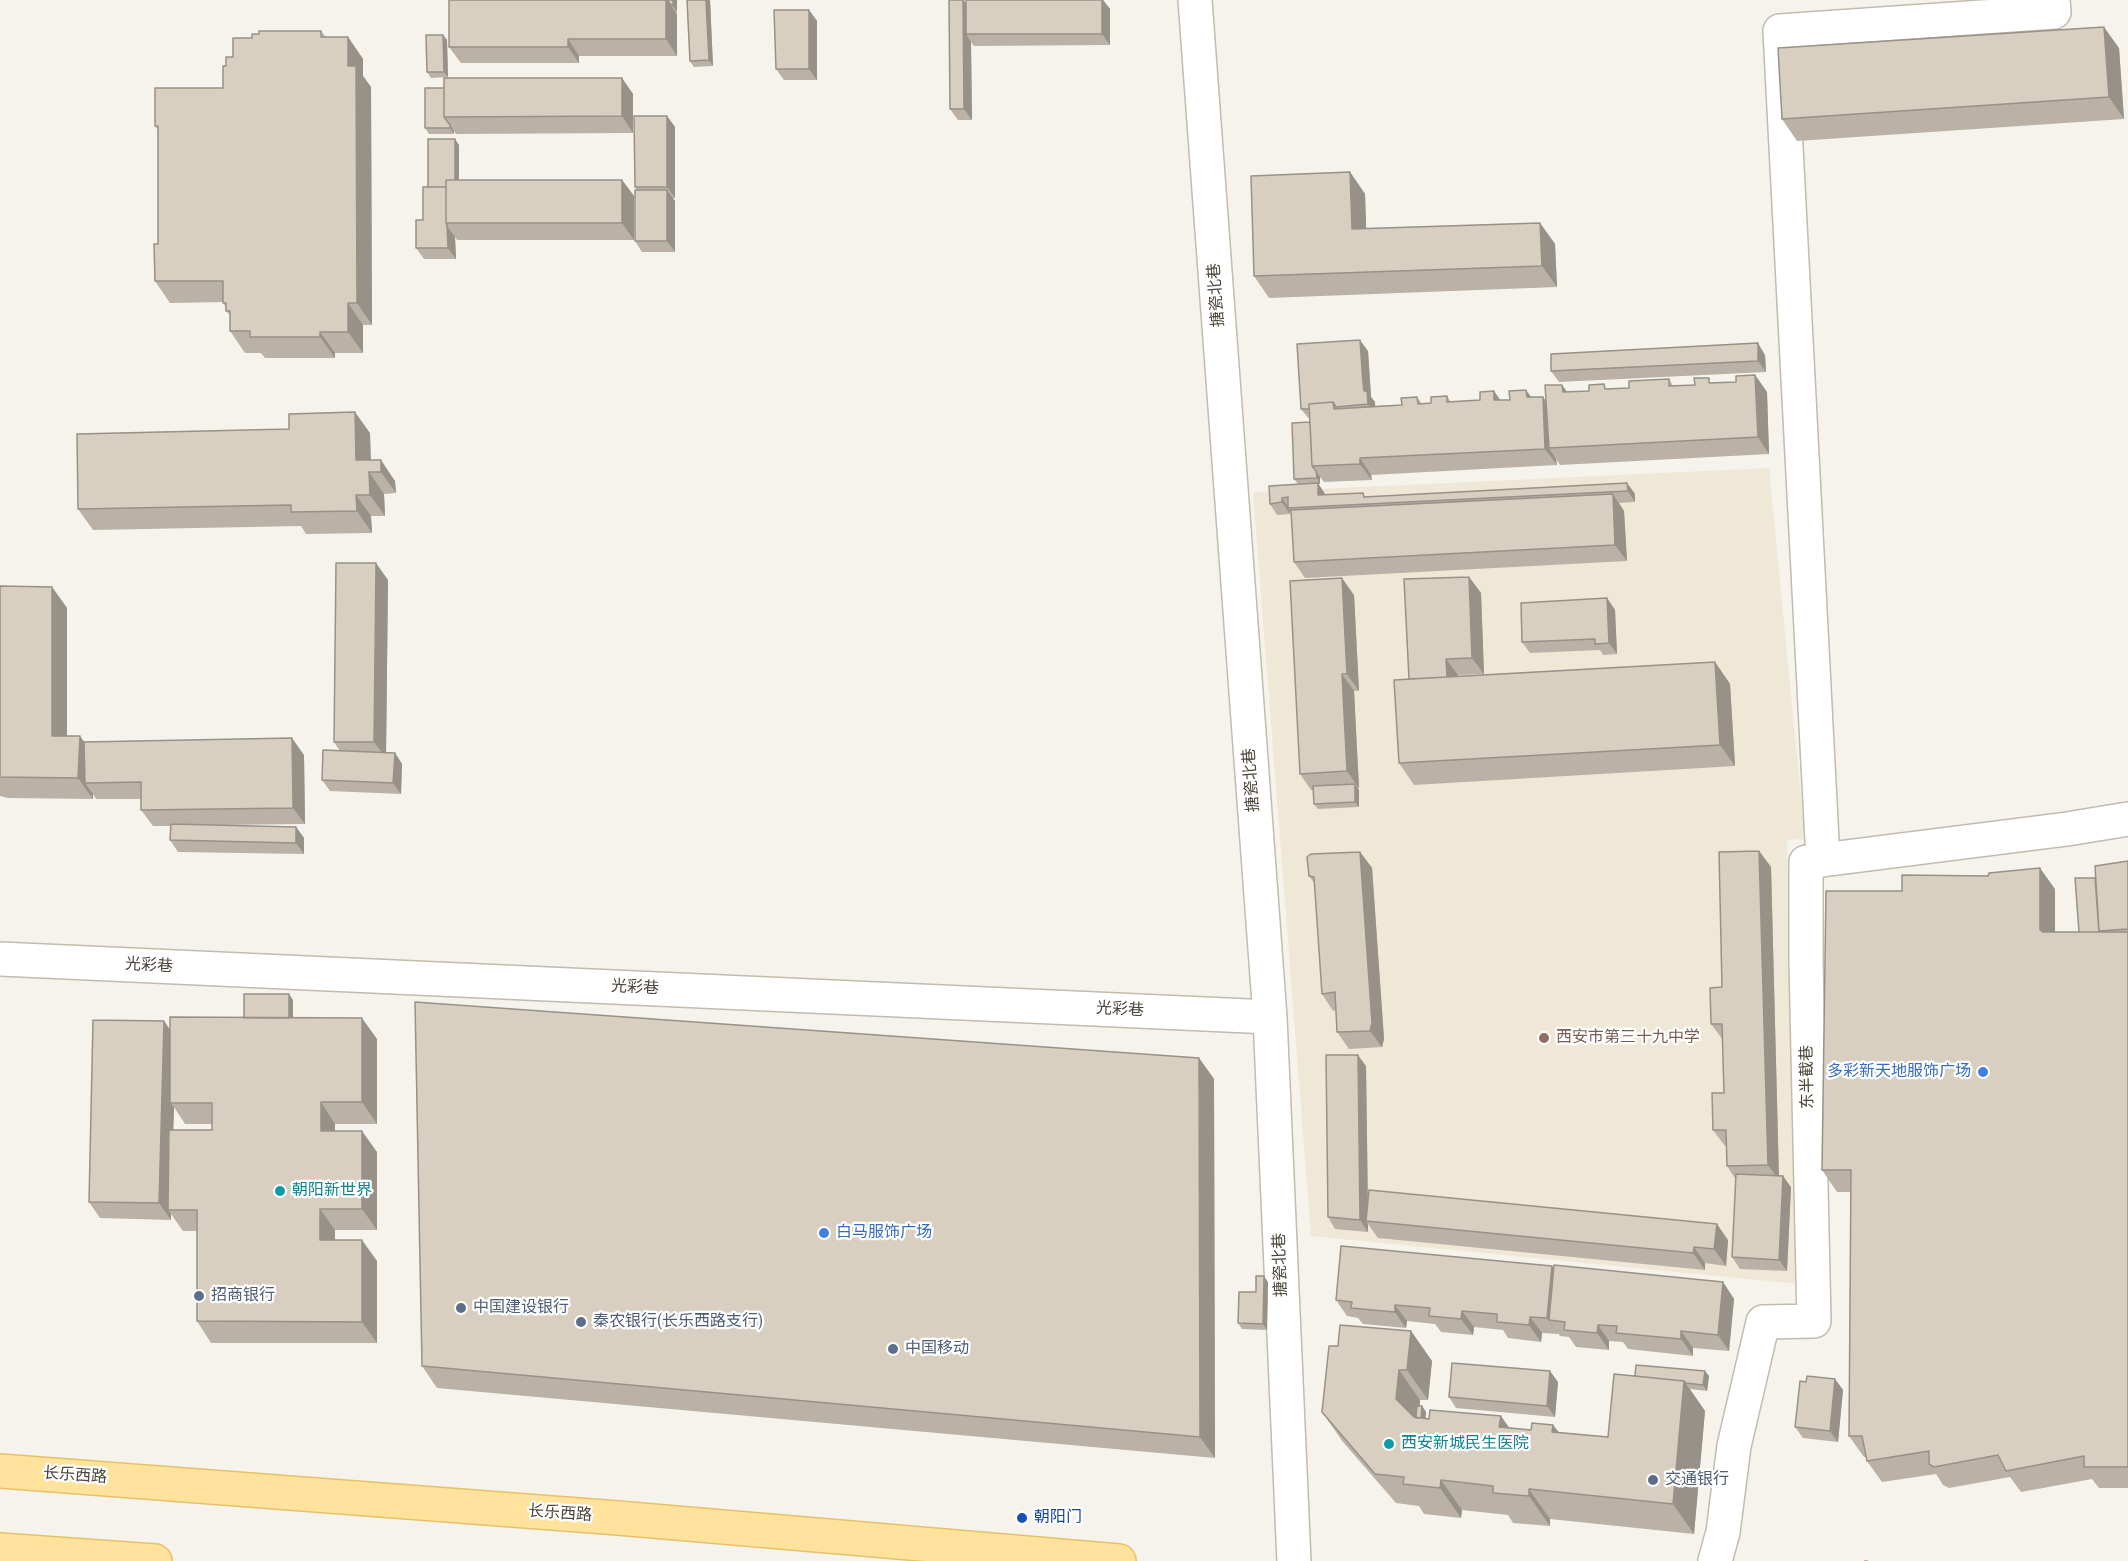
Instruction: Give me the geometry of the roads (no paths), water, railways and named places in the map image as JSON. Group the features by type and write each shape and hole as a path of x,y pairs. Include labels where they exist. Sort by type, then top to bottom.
{"main road":[{"name":"长乐西路","path":"0,1471 630,1519 1119,1561"},
{"path":"0,1550 155,1561"}],"street":[{"name":"搪瓷北巷","path":"1195,0 1270,1017 1293,1561"},
{"path":"2053,0 2054,12 1780,31 1823,860 2128,819"},
{"name":"东半截巷","path":"1715,1561 1723,1532 1734,1446 1763,1322 1814,1321 1806,862 1823,860"},
{"name":"光彩巷","path":"0,959 1270,1017"}],"place":[{"name":"西安市第三十九中学","path":"1544,1038"},
{"name":"多彩新天地服饰广场","path":"1983,1072"},
{"name":"朝阳新世界","path":"280,1191"},
{"name":"白马服饰广场","path":"824,1233"},
{"name":"招商银行","path":"199,1296"},
{"name":"中国建设银行","path":"461,1308"},
{"name":"秦农银行(长乐西路支行)","path":"581,1322"},
{"name":"中国移动","path":"893,1349"},
{"name":"西安新城民生医院","path":"1389,1444"},
{"name":"交通银行","path":"1653,1480"},
{"name":"朝阳门","path":"1022,1518"}]}
